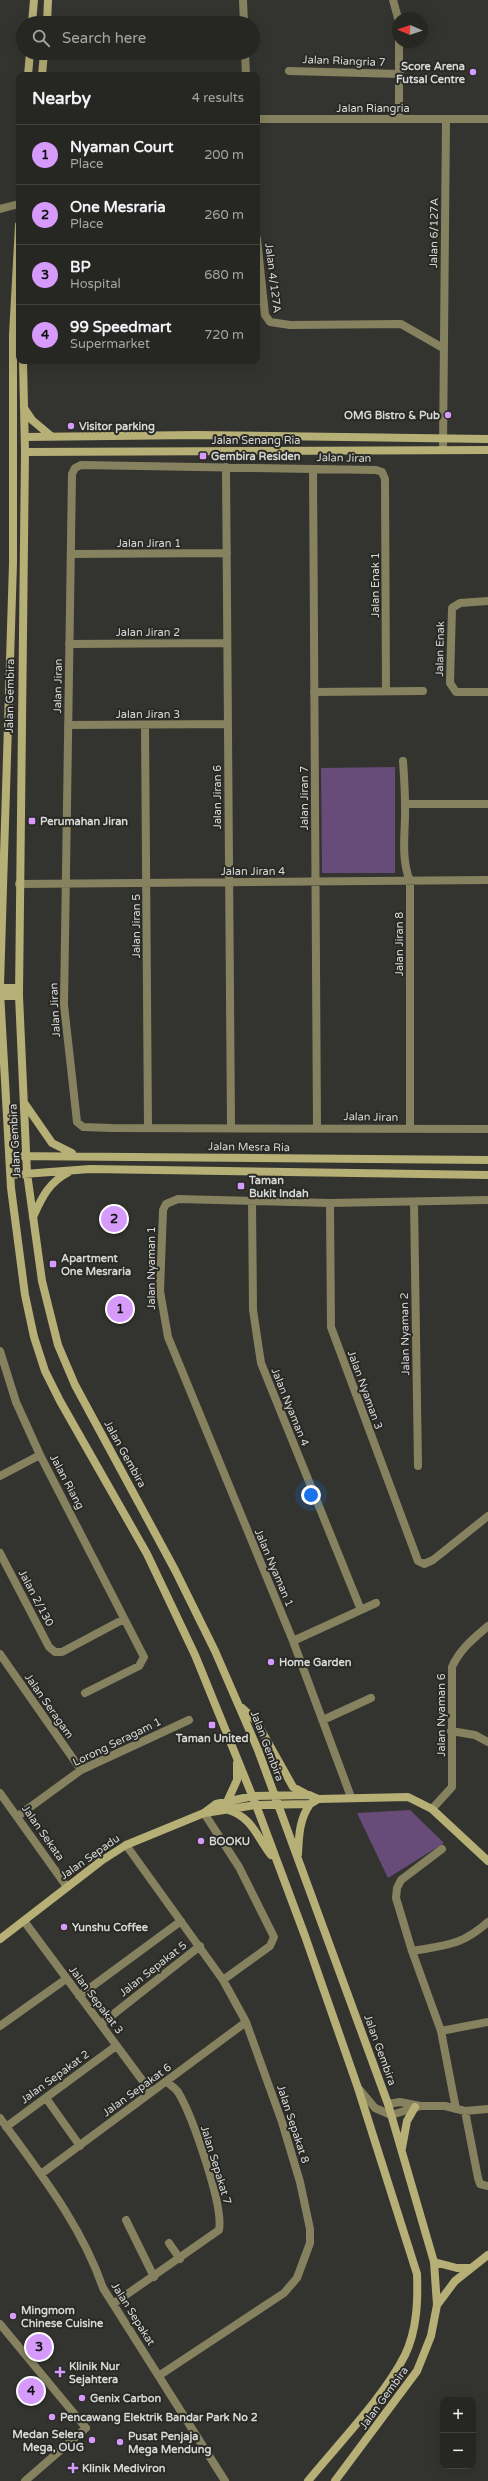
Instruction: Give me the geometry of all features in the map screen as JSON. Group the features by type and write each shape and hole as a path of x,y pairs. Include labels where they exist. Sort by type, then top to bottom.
{"main road":[{"path":"33,16 34,0"},
{"path":"47,16 48,0"},
{"path":"28,72 29,60"},
{"path":"42,72 43,60"},
{"name":"Jalan Gembira","path":"0,987 0,940 13,563 11,433 13,335 16,280"},
{"name":"Jalan Gembira","path":"23,364 25,452 18,992 27,1173 32,1218 42,1281 58,1345 96,1424 175,1570 216,1651 258,1750 388,2104 434,2262 437,2305 431,2336 417,2371 335,2481"},
{"path":"23,405 32,420 51,436"},
{"path":"11,433 16,444 25,452"},
{"name":"Jalan Senang Ria","path":"25,436 197,434 443,439 488,438"},
{"path":"11,453 16,444 25,436"},
{"name":"Jalan Senang Ria","path":"25,452 488,450"},
{"path":"0,987 18,992"},
{"name":"Jalan Gembira","path":"0,992 2,1068 16,1236 25,1295 34,1337 45,1371 60,1402 147,1554 196,1655 253,1796 358,2088 417,2274 418,2297 414,2326 406,2354 390,2381 308,2481"},
{"path":"0,996 18,992"},
{"path":"24,1102 43,1133 52,1143 80,1156"},
{"name":"Jalan Mesra Ria","path":"9,1156 488,1160"},
{"path":"32,1218 42,1195 50,1185 60,1176 74,1170"},
{"path":"11,1175 74,1170 488,1175"},
{"path":"240,1706 256,1721 292,1787 310,1800 352,1797 408,1797 432,1809 488,1860"},
{"path":"237,1758 237,1780 227,1806 244,1816 276,1860"},
{"name":"Jalan Sepadu","path":"227,1806 253,1796 274,1795 310,1800"},
{"path":"298,1857 299,1828 302,1817 310,1800"},
{"name":"Jalan Sepadu","path":"0,1939 67,1887 126,1845 204,1813 216,1804 227,1806 256,1805 310,1800"},
{"path":"402,2149 407,2121 418,2106"},
{"path":"437,2305 455,2281 469,2268 488,2255"},
{"path":"434,2262 457,2268 469,2268"}],"street":[{"path":"243,0 244,16"},
{"path":"393,0 396,12"},
{"path":"399,118 400,48"},
{"path":"245,60 246,72"},
{"name":"Jalan Riangria 7","path":"288,70 400,74"},
{"name":"Jalan Riangria","path":"260,119 488,119"},
{"name":"Jalan 6/127A","path":"444,450 443,348 446,119"},
{"path":"0,209 16,205"},
{"name":"Jalan 4/127A","path":"260,268 265,315 268,321 290,325 401,324 443,348"},
{"name":"Jalan Jiran","path":"385,479 382,472 376,470 81,465 73,471 64,1005 77,1122 79,1125 88,1128 488,1129"},
{"name":"Jalan Jiran 6","path":"226,467 231,1128"},
{"name":"Jalan Jiran 7","path":"313,469 317,1128"},
{"name":"Jalan Enak 1","path":"385,479 386,691"},
{"name":"Jalan Jiran 1","path":"71,554 227,553"},
{"name":"Jalan Enak","path":"488,601 462,602 454,605 452,612 451,687 460,692 488,692"},
{"name":"Jalan Jiran 2","path":"69,644 227,643"},
{"path":"314,692 423,691"},
{"name":"Jalan Jiran 3","path":"68,725 228,724"},
{"name":"Jalan Jiran 5","path":"146,725 148,1128"},
{"name":"Jalan Jiran 8","path":"403,761 405,858 410,881 410,1129"},
{"path":"405,804 488,804"},
{"name":"Jalan Jiran 4","path":"19,884 488,880"},
{"name":"Jalan Nyaman 1","path":"352,1797 293,1641 168,1337 161,1305 162,1217 166,1204 178,1199 330,1203 488,1200"},
{"name":"Jalan Nyaman 4","path":"252,1200 253,1310 261,1363 361,1610"},
{"name":"Jalan Nyaman 2","path":"414,1202 418,1466"},
{"name":"Jalan Nyaman 3","path":"330,1203 330,1317 333,1335 418,1561 424,1564 433,1560 488,1516"},
{"name":"Jalan Riang","path":"0,1351 16,1402 40,1455 143,1654 144,1661 139,1666 84,1693"},
{"path":"0,1476 40,1455"},
{"name":"Jalan 2/130","path":"0,1554 49,1648 55,1652 62,1652 124,1619"},
{"path":"293,1641 376,1603"},
{"name":"Jalan Nyaman 6","path":"432,1809 452,1788 452,1668 457,1655 466,1644 488,1626"},
{"name":"Jalan Seragam","path":"0,1654 81,1770"},
{"path":"323,1720 371,1698"},
{"name":"Lorong Seragam 1","path":"18,1816 81,1770 189,1720"},
{"path":"451,1732 475,1735 488,1742"},
{"name":"Jalan Sekata","path":"0,1793 18,1816 67,1887"},
{"path":"204,1813 239,1867 274,1937 270,1946 223,1980"},
{"name":"Jalan Sepakat 8","path":"126,1845 180,1921 200,1946 223,1980 246,2022 282,2122 300,2182 310,2244 297,2278 284,2293 160,2375"},
{"path":"442,1849 401,1880 397,1888 396,1898 412,1951 441,2031 478,2178 480,2184 488,2186"},
{"name":"Jalan Sepakat 3","path":"24,1921 151,2092"},
{"path":"80,1996 180,1921"},
{"path":"412,1951 456,1944 467,1939 488,1922"},
{"name":"Jalan Sepakat 5","path":"101,2024 200,1946"},
{"path":"0,2026 66,1978"},
{"name":"Jalan Sepakat 6","path":"41,2174 246,2022"},
{"path":"441,2031 488,2022"},
{"name":"Jalan Sepakat 2","path":"6,2127 116,2046"},
{"name":"Jalan Sepakat 7","path":"113,2304 180,2259 219,2230 221,2220 217,2202 186,2108 177,2091 167,2082"},
{"path":"358,2088 375,2108 391,2115 418,2106"},
{"path":"46,2098 80,2146"},
{"path":"388,2104 400,2102 418,2106 445,2106 460,2110 488,2109"},
{"name":"Jalan Sepakat","path":"0,2118 64,2208 96,2268 103,2288 160,2375 225,2481"},
{"path":"126,2220 154,2277"},
{"path":"169,2243 180,2259"},
{"path":"0,2324 86,2428 25,2481"}],"shaded area":[{"path":"395,767 395,873 322,873 321,768"},
{"path":"410,1810 444,1843 388,1878 357,1813"}],"place":[{"name":"Score Arena Futsal Centre","path":"473,72"},
{"name":"OMG Bistro & Pub","path":"448,415"},
{"name":"Visitor parking","path":"71,426"},
{"name":"Gembira Residen","path":"203,456"},
{"name":"Perumahan Jiran","path":"32,821"},
{"name":"Taman Bukit Indah","path":"241,1186"},
{"name":"One Mesraria","path":"114,1219"},
{"name":"Apartment One Mesraria","path":"53,1264"},
{"name":"Nyaman Court","path":"120,1309"},
{"name":"Home Garden","path":"271,1662"},
{"name":"Taman United","path":"212,1725"},
{"name":"BOOKU","path":"201,1841"},
{"name":"Yunshu Coffee","path":"64,1927"},
{"name":"Mingmom Chinese Cuisine","path":"13,2316"},
{"name":"BP","path":"39,2347"},
{"name":"Klinik Nur Sejahtera","path":"60,2372"},
{"name":"99 Speedmart","path":"31,2391"},
{"name":"Genix Carbon","path":"82,2398"},
{"name":"Pencawang Elektrik Bandar Park No 2","path":"52,2417"},
{"name":"Medan Selera Mega, OUG","path":"92,2440"},
{"name":"Pusat Penjaja Mega Mendung","path":"120,2442"},
{"name":"Klinik Mediviron","path":"73,2468"}]}
